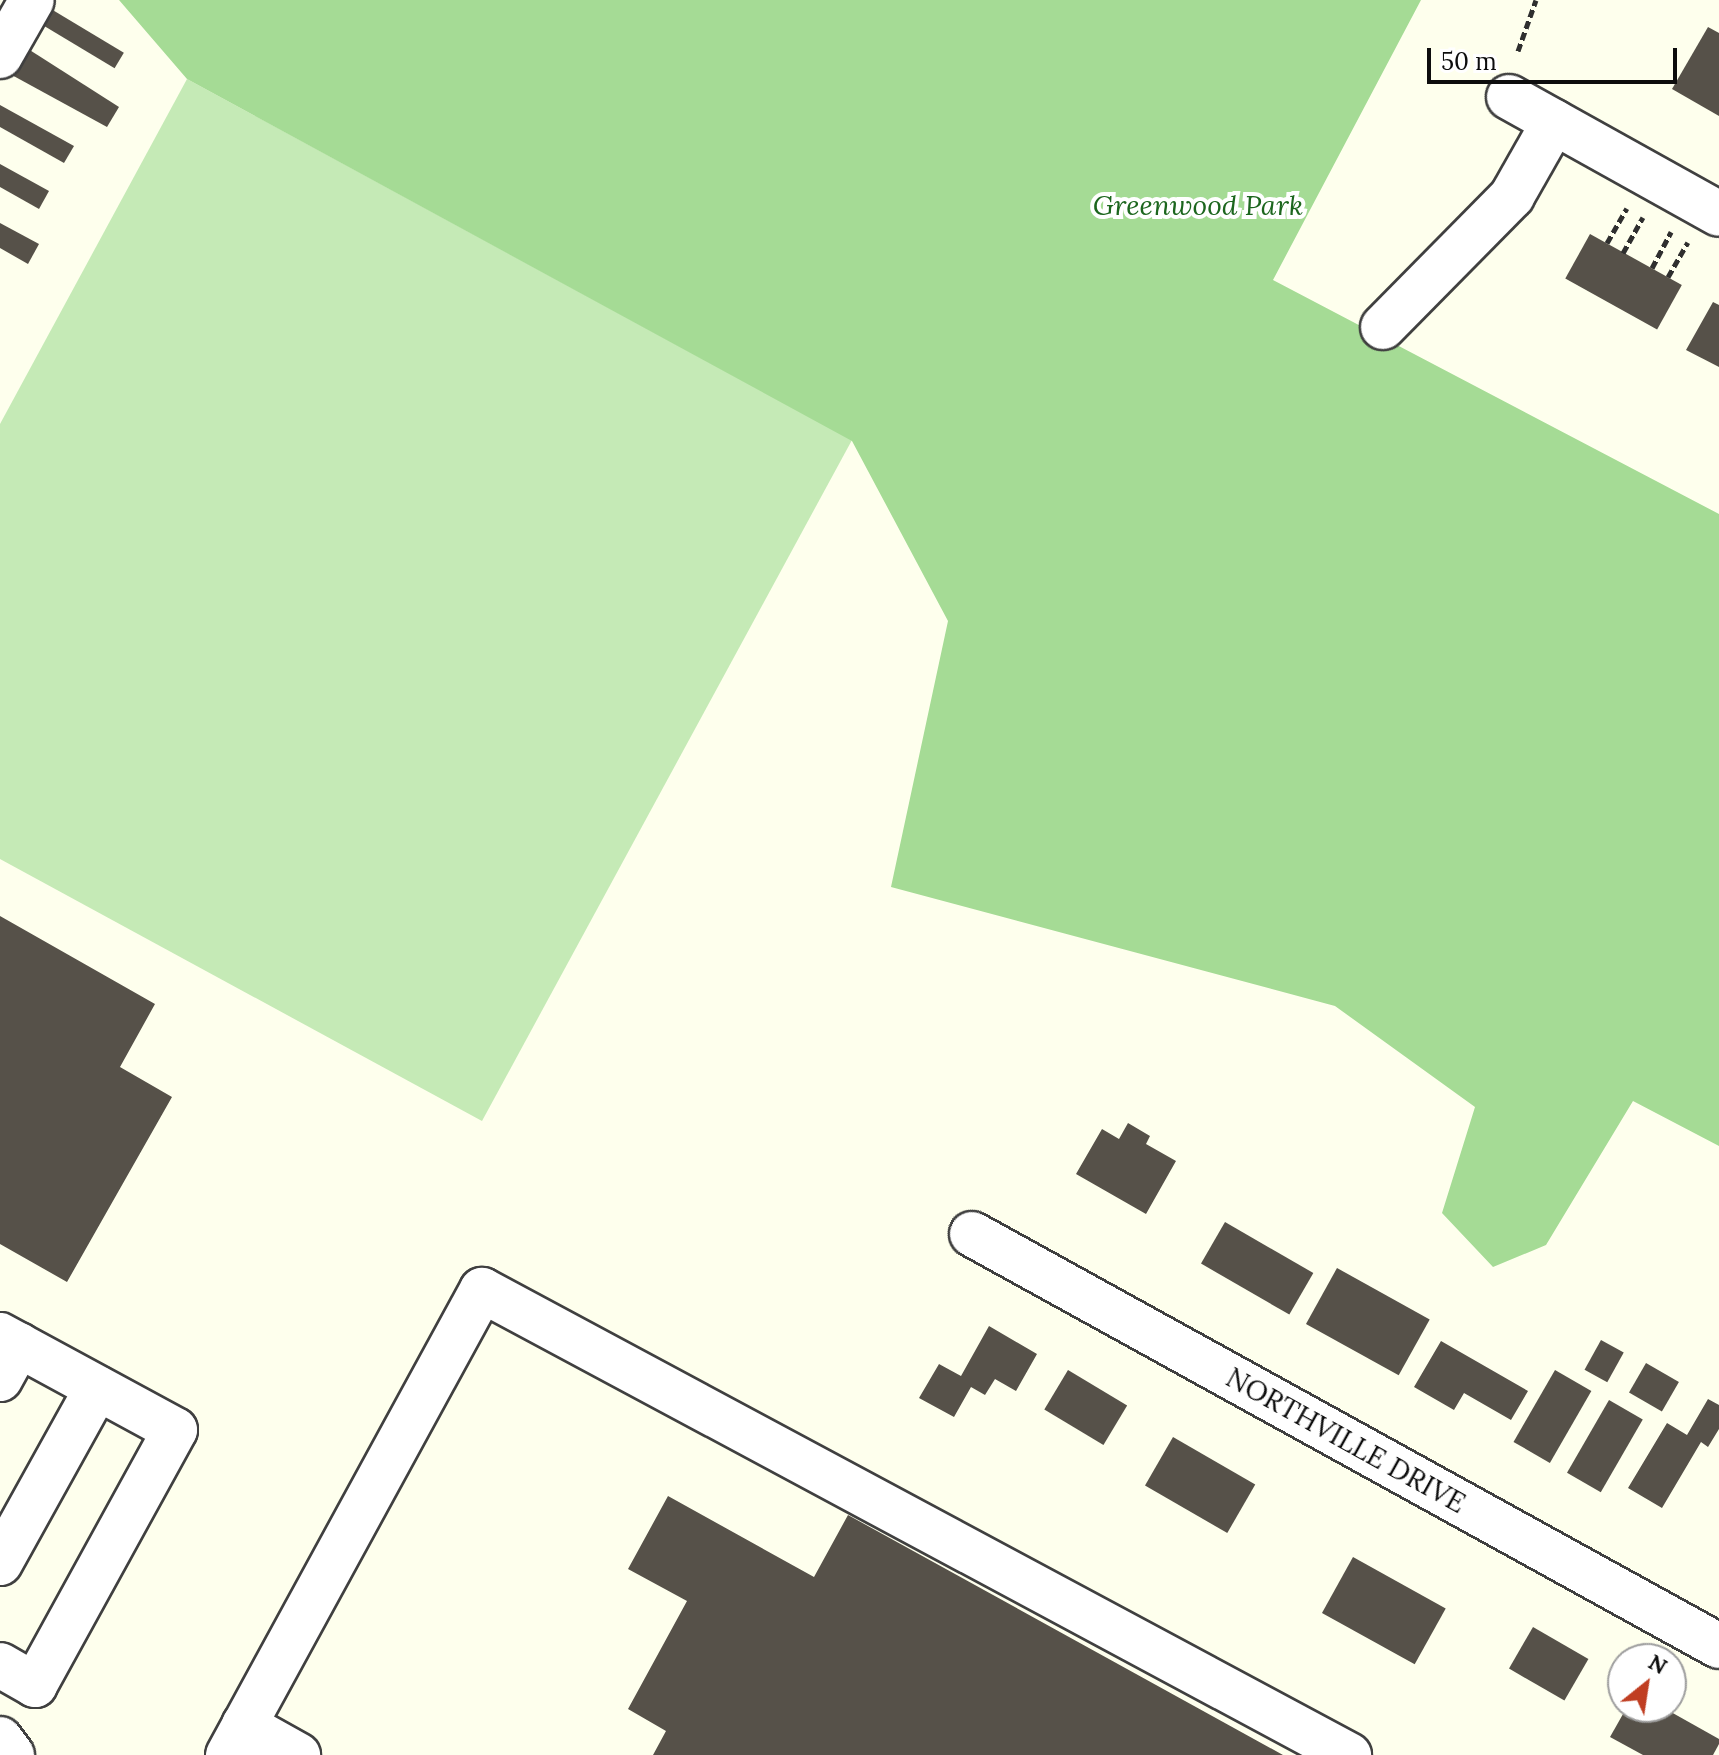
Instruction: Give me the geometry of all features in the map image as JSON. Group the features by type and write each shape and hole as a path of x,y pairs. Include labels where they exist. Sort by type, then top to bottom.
{"street":[{"path":"0,56 32,0"},
{"path":"1509,97 1554,122 1703,228"},
{"path":"1383,327 1512,196 1554,122"},
{"name":"NORTHVILLE DRIVE","path":"972,1234 1719,1646"},
{"path":"298,1755 236,1740 482,1290 1349,1755"},
{"path":"0,1665 35,1685 175,1430 97,1388 6,1353"},
{"path":"0,1563 97,1388"},
{"path":"0,1739 12,1755"}],"path":[{"path":"1518,51 1536,0"},
{"path":"1607,243 1627,208"},
{"path":"1623,253 1643,217"},
{"path":"1668,277 1703,228"},
{"path":"1652,268 1671,232"}],"green space":[{"name":"Greenwood Park","path":"119,0 1421,0 1273,280 1719,514 1719,1146 1633,1101 1546,1245 1493,1267 1442,1213 1475,1107 1335,1006 891,887 948,621 852,441 187,79"},
{"path":"187,79 852,440 482,1121 0,859 0,424"}],"building":[{"path":"51,9 124,53 115,68 42,24"},
{"path":"1708,27 1719,33 1719,116 1672,89"},
{"path":"25,47 119,107 107,127 10,74"},
{"path":"0,105 74,146 64,163 0,127"},
{"path":"0,164 49,191 39,209 0,187"},
{"path":"0,223 39,244 28,264 0,248"},
{"path":"1590,234 1682,285 1657,330 1565,279"},
{"path":"1713,302 1719,305 1719,367 1686,350"},
{"path":"0,916 155,1004 120,1067 172,1097 67,1282 0,1244"},
{"path":"1128,1123 1150,1136 1146,1144 1176,1161 1146,1214 1076,1174 1102,1129 1119,1139"},
{"path":"1225,1222 1313,1273 1289,1315 1201,1264"},
{"path":"1337,1268 1430,1319 1399,1375 1306,1324"},
{"path":"989,1326 1037,1354 1016,1391 995,1379 985,1395 971,1387 954,1417 919,1398 939,1364 961,1376"},
{"path":"1601,1340 1624,1353 1607,1382 1585,1370"},
{"path":"1441,1341 1528,1391 1511,1420 1464,1393 1454,1410 1414,1387"},
{"path":"1646,1363 1679,1382 1662,1411 1629,1392"},
{"path":"1068,1370 1127,1406 1103,1445 1044,1409"},
{"path":"1555,1370 1591,1391 1550,1463 1514,1442"},
{"path":"1708,1399 1719,1405 1719,1429 1708,1447 1701,1442 1662,1508 1628,1488 1667,1423 1687,1435"},
{"path":"1609,1400 1643,1420 1601,1492 1567,1473"},
{"path":"1173,1437 1255,1484 1227,1533 1145,1485"},
{"path":"668,1496 814,1577 848,1515 1283,1755 653,1755 666,1731 628,1709 687,1601 628,1569"},
{"path":"1353,1557 1446,1608 1415,1664 1322,1613"},
{"path":"1533,1627 1588,1659 1564,1701 1509,1669"},
{"path":"1687,1721 1719,1739 1719,1744 1713,1755 1643,1755 1610,1737 1618,1723"}]}
